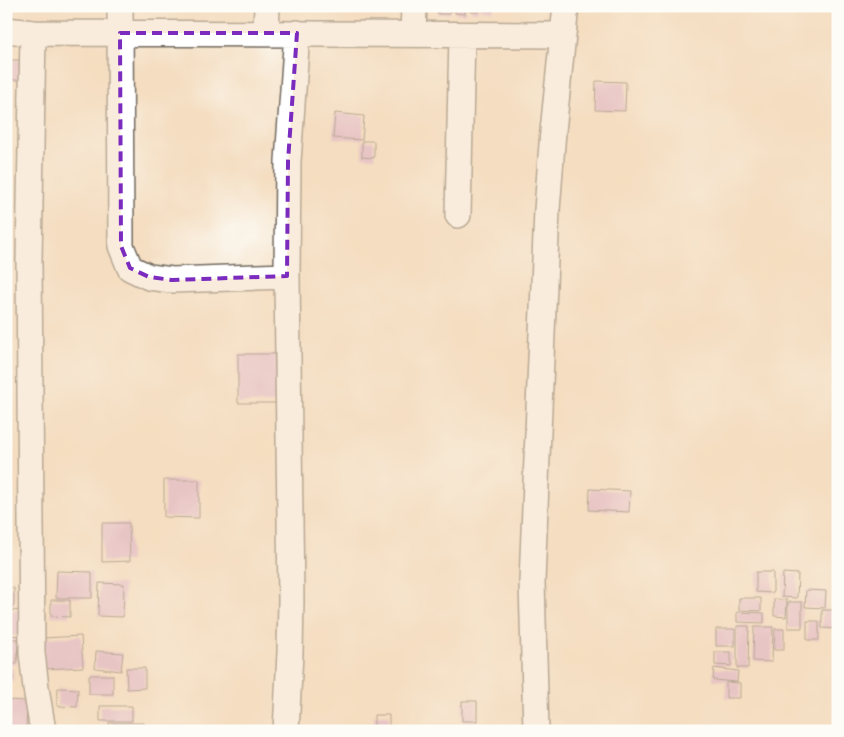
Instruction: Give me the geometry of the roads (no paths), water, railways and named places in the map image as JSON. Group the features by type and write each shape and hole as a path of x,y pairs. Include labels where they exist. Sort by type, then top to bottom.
{"street":[{"path":"120,6 121,246 130,268 149,277 172,280 287,276"},
{"path":"266,32 267,6"},
{"path":"413,34 414,6"},
{"path":"536,731 532,582 547,210 566,6"},
{"path":"6,30 33,32 563,34"},
{"path":"33,32 29,261 32,653 43,731"},
{"path":"286,731 291,600 287,276 288,161 297,33"},
{"path":"458,215 462,34"}]}
